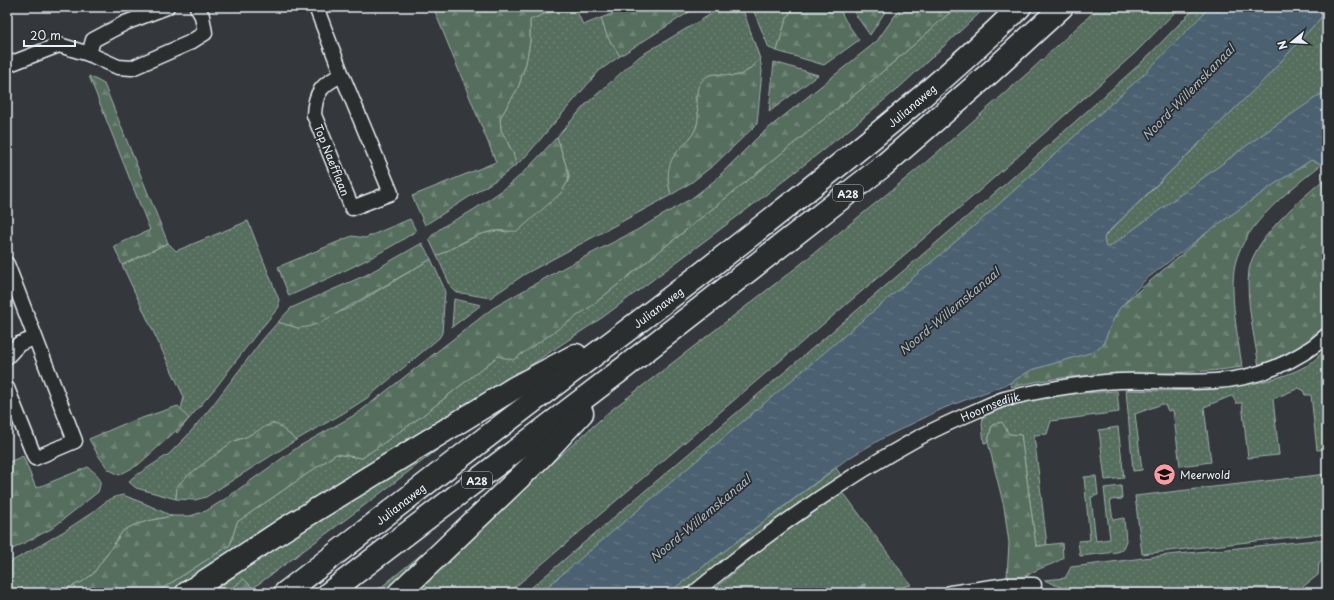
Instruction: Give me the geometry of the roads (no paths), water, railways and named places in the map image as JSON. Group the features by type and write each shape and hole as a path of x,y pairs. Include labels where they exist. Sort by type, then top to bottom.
{"highway":[{"name":"Julianaweg","path":"285,593 472,447 642,320 764,226 885,129 984,42 1020,7"},
{"name":"A28","path":"329,593 625,367 883,166 991,72 1062,7"},
{"name":"A28","path":"187,593 290,526 516,387 642,320"},
{"name":"A28","path":"399,593 540,458 625,367"}],"street":[{"path":"89,54 93,40 125,23 166,7"},
{"path":"7,65 59,45 89,54 118,68 132,68 189,43 205,33 202,16 197,7"},
{"name":"Top Naefflaan","path":"316,7 342,75 391,193 352,208 314,115 314,102 319,92 328,81 342,75"},
{"path":"7,264 75,441 35,458 7,388"},
{"name":"Hoornsedijk","path":"694,593 768,534 842,483 883,457 944,424 1003,400 1069,386 1112,382 1232,380 1253,375 1281,365 1310,348 1327,335"},
{"path":"7,357 20,344 35,338"},
{"path":"950,593 1007,585 1034,585"}],"water":[{"name":"Noord-Willemskanaal","path":"1210,7 1327,7 1327,11 1263,81 1105,235 1104,241 1106,247 1111,246 1253,141 1327,90 1327,160 1322,164 1311,160 1273,185 1210,230 1145,280 1119,309 1103,344 1093,352 1031,370 1010,383 944,408 883,438 847,459 668,593 540,593 980,221 1143,75"}],"waterway":[{"path":"856,593 864,586"}],"place":[{"name":"Meerwold","path":"1165,474"}]}
